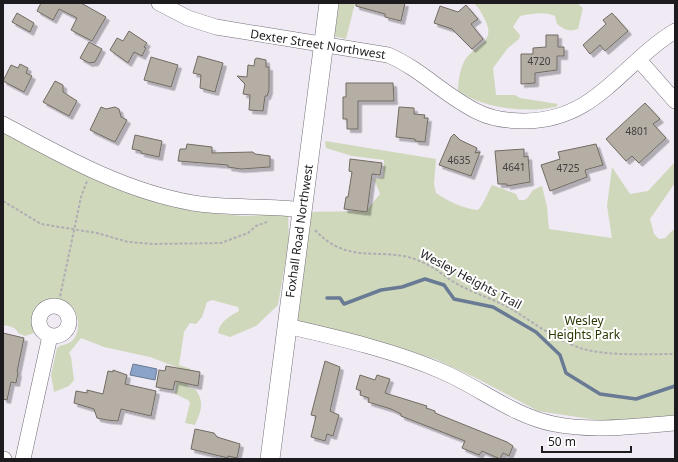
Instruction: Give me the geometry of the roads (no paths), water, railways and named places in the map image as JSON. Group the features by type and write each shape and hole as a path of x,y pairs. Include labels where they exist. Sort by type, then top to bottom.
{"main road":[{"name":"Foxhall Road Northwest","path":"270,459 329,3"}],"street":[{"name":"Dexter Street Northwest","path":"159,3 188,18 216,27 388,55 411,66 452,98 477,112 492,117 520,121 553,118 577,109 595,99 639,60 675,31"},
{"path":"639,60 675,100"},
{"path":"3,124 91,170 153,193 194,203 230,207 302,210"},
{"path":"58,306 67,314 69,325 62,334 50,336 41,329 39,318 46,308 58,306"},
{"path":"287,326 364,345 424,364 468,384 519,412 549,423 598,428 675,423"},
{"path":"23,459 50,336"}],"water":[{"path":"133,364 157,369 155,380 130,375"}],"waterway":[{"path":"327,298 340,298 344,304 381,290 402,287 425,279 444,285 454,299 493,307 536,332 560,355 566,373 600,394 636,399 675,386"}],"park label":[{"name":"Wesley Heights Park","path":"584,327"}]}
